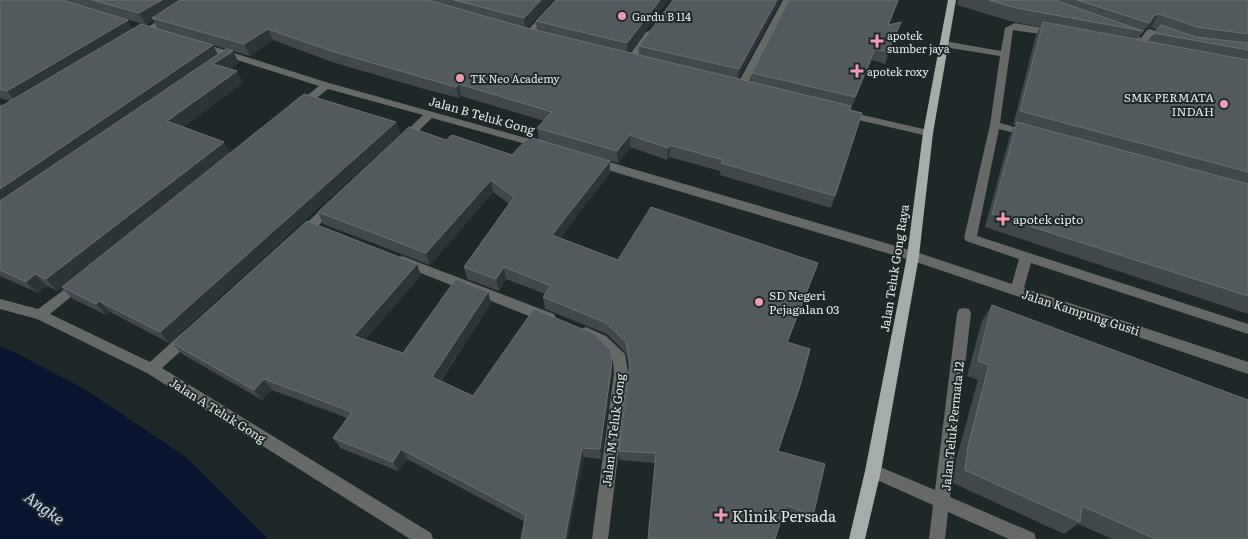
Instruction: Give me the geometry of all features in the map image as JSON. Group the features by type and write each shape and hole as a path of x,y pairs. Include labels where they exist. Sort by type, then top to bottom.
{"main road":[{"name":"Jalan Teluk Gong Raya","path":"857,539 873,471 914,256 928,133 952,0"}],"street":[{"path":"128,42 197,0"},
{"path":"529,35 561,0"},
{"path":"741,87 787,0"},
{"path":"128,24 166,36"},
{"path":"1069,35 1011,26 1004,54 995,125 970,238 1248,329"},
{"path":"631,59 652,30"},
{"path":"1124,35 1143,42 1150,32 1178,42"},
{"name":"Jalan B Teluk Gong","path":"184,41 326,85 554,149"},
{"path":"944,44 1004,54"},
{"path":"1126,46 1145,50"},
{"path":"217,65 231,55"},
{"path":"288,116 326,85"},
{"path":"834,111 928,133"},
{"path":"394,148 431,113"},
{"path":"995,125 1042,138"},
{"path":"582,158 914,256"},
{"path":"290,245 339,200"},
{"path":"311,226 330,233"},
{"name":"Jalan Kampung Gusti","path":"914,256 1248,368"},
{"name":"Jalan M Teluk Gong","path":"393,257 570,326 601,340 620,358 621,373 600,539"},
{"path":"1017,290 1026,257"},
{"path":"40,315 94,272"},
{"name":"Jalan A Teluk Gong","path":"0,304 40,315 152,369 425,539"},
{"name":"Jalan Teluk Permata 12","path":"937,539 943,502 964,313"},
{"path":"152,369 197,328"},
{"path":"873,471 1028,539"}],"water":[{"name":"Angke","path":"0,347 16,353 86,390 187,458 268,539 0,539"}],"building":[{"path":"0,0 62,0 128,20 7,91 0,89"},
{"path":"92,0 162,0 139,13"},
{"path":"180,0 428,0 523,27 851,106 849,110 862,113 835,196 721,163 723,160 670,145 668,148 630,135 617,151 537,128 552,112 459,84 456,87 328,50 268,29 244,44 152,18"},
{"path":"454,0 541,0 524,18"},
{"path":"556,0 660,0 627,43 536,21"},
{"path":"673,0 777,0 739,69 639,46"},
{"path":"789,0 898,0 888,25 901,22 888,52 875,49 855,97 752,73"},
{"path":"989,0 1055,0 1143,31 1016,8"},
{"path":"1077,0 1248,0 1248,34 1197,27 1159,14 1154,16 1149,23"},
{"path":"1043,22 1248,60 1248,172 1020,111"},
{"path":"141,24 213,45 0,189 0,107"},
{"path":"1161,25 1196,37 1248,43 1248,50 1154,33"},
{"path":"226,49 233,51 213,64 237,71 167,121 224,142 46,279 35,274 26,282 0,270 0,201"},
{"path":"304,94 396,122 160,332 99,301 96,304 62,287"},
{"path":"1017,122 1248,184 1248,296 992,214"},
{"path":"409,127 446,140 452,135 512,155 529,137 610,161 552,235 618,260 651,207 818,263 787,342 810,349 800,386 778,451 825,464 813,516 786,505 775,539 648,539 656,453 619,451 630,362 626,342 606,323 543,297 551,286 504,267 496,279 464,267 514,197 491,180 426,253 318,212"},
{"path":"307,221 417,264 354,336 403,353 456,279 488,292 432,377 473,396 534,309 594,334 611,350 612,362 600,449 582,448 565,539 521,539 526,515 401,449 393,462 333,438 352,412 264,379 254,390 172,343"},
{"path":"992,305 1248,400 1248,539 1156,539 1082,506 1080,522 965,470 968,446 989,365 978,361"}],"place":[{"name":"Gardu B 114","path":"622,16"},
{"name":"apotek sumber jaya","path":"877,41"},
{"name":"apotek roxy","path":"857,71"},
{"name":"TK Neo Academy","path":"460,78"},
{"name":"SMK PERMATA INDAH","path":"1224,104"},
{"name":"apotek cipto","path":"1003,219"},
{"name":"SD Negeri Pejagalan 03","path":"759,302"},
{"name":"Klinik Persada","path":"721,515"}]}
